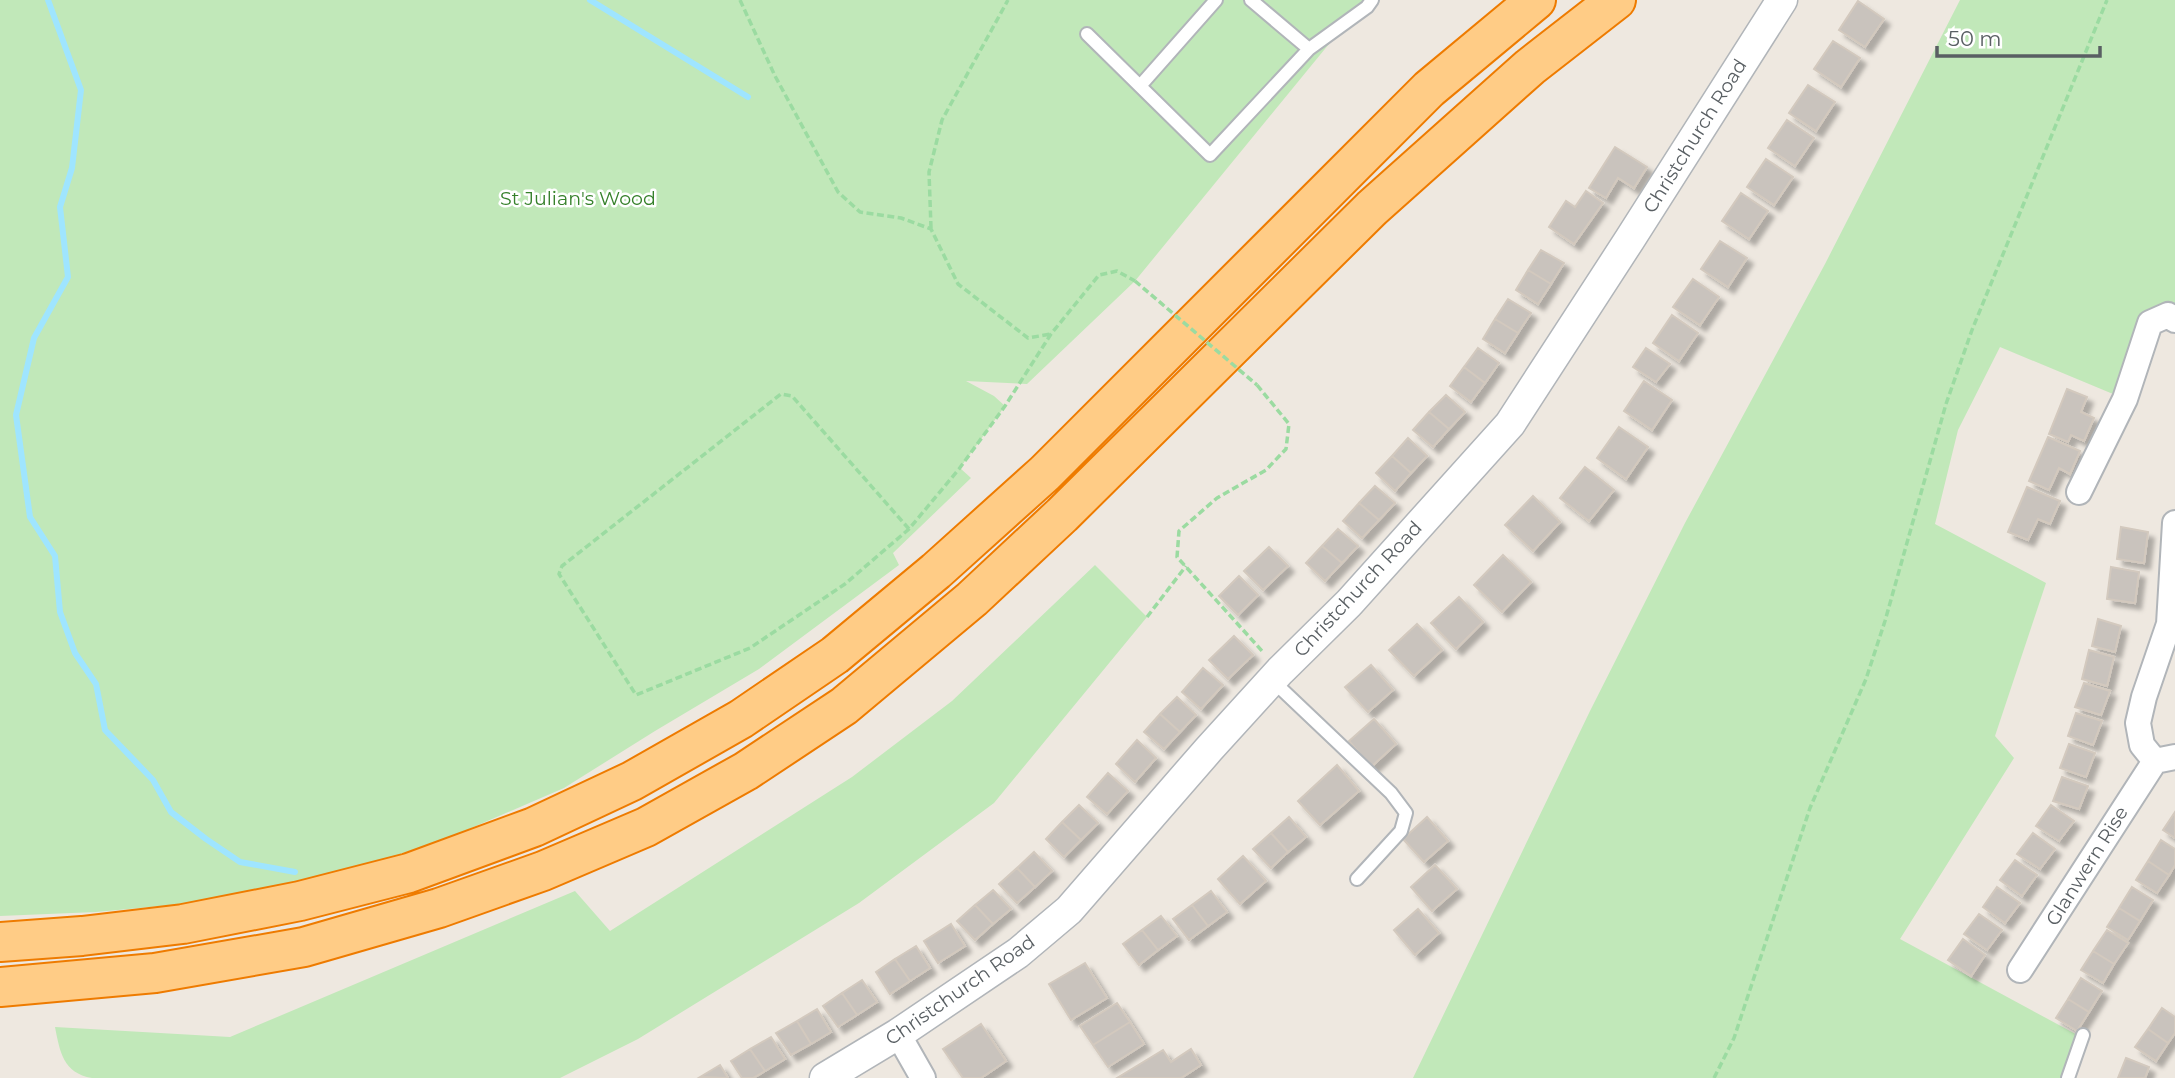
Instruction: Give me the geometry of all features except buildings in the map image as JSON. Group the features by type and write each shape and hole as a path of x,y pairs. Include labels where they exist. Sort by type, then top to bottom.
{"highway":[{"path":"0,942 183,924 300,901 410,873 547,821 632,781 741,719 835,655 936,571 1045,473 1429,89 1536,0"},
{"path":"0,987 155,973 290,949 439,908 543,871 646,827 746,771 844,706 972,600 1062,515 1372,208 1530,67 1616,0"}],"street":[{"name":"Christchurch Road","path":"825,1078 898,1034 1018,953 1069,910 1276,675 1349,603 1510,424 1782,0"},
{"path":"2079,492 2125,399 2150,323 2168,315 2175,320"},
{"name":"Glanwern Rise","path":"2020,970 2165,759 2142,745 2138,723 2168,624 2175,523"},
{"path":"898,1034 923,1078"}],"lane":[{"path":"1140,86 1216,0"},
{"path":"1251,0 1309,49"},
{"path":"1087,34 1210,155 1309,49 1367,7 1372,0"},
{"path":"1276,675 1391,793 1406,813 1401,831 1357,879"},
{"path":"2068,1078 2083,1035"}],"path":[{"path":"740,0 775,76 838,192 860,212 901,218 931,229"},
{"path":"1008,0 942,120 929,172 931,229 958,284 1028,338 1051,334"},
{"path":"1714,1078 1734,1038 1810,808 1866,679 1946,404 1972,330 2107,0"},
{"path":"909,529 792,396 781,394 562,566 559,574 636,695 750,648 845,584 909,529 959,469 1005,406 1051,334 1099,275 1116,271 1135,281 1257,385 1289,424 1286,449 1266,470 1217,498 1179,531 1177,557 1276,675"},
{"path":"1147,617 1186,566"}],"green space":[{"name":"St Julian's Wood","path":"0,0 1365,0 1135,281 1027,384 966,381 994,396 1005,406 960,468 971,478 893,553 899,565 759,669 564,788 448,838 386,859 248,894 183,904 96,912 0,916"},
{"path":"1960,0 2175,0 2175,320 2168,315 2125,399 2000,347 1958,430 1935,524 2046,583 1995,736 2014,758 1900,939 2083,1038 2069,1078 1413,1078 1590,711 1685,523 1825,264"},
{"path":"1095,565 1147,617 994,803 859,903 638,1039 560,1078 92,1078 75,1071 64,1060 55,1027 230,1037 575,891 610,931 852,777 952,701"}],"waterway":[{"path":"48,0 81,90 72,168 60,207 68,277 34,338 16,415 30,517 55,556 60,612 75,653 96,684 105,730 153,780 171,812 206,839 240,862 295,872"},
{"path":"590,0 748,97"}]}
